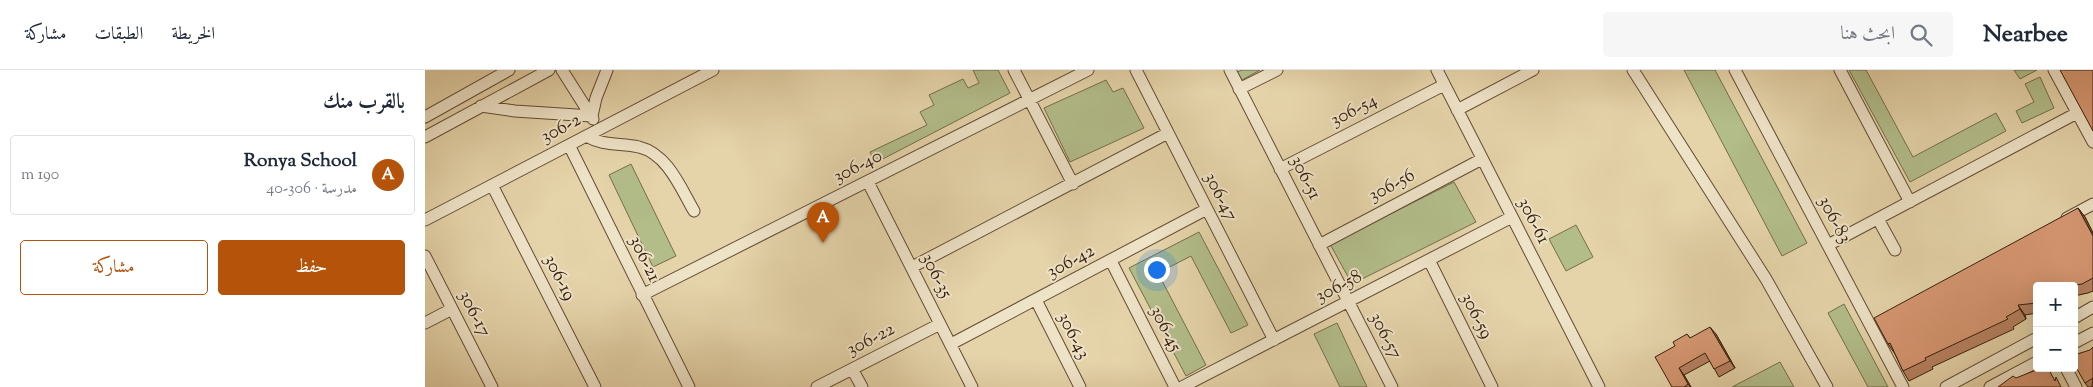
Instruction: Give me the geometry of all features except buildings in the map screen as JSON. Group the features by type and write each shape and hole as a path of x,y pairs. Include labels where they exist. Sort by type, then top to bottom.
{"street":[{"path":"425,117 509,70"},
{"path":"425,137 549,70"},
{"path":"562,70 599,129"},
{"path":"591,116 607,70"},
{"name":"306-2","path":"425,220 586,136 697,74 713,70"},
{"path":"1014,70 1073,184"},
{"name":"306-40","path":"642,295 1088,70"},
{"name":"306-47","path":"1136,70 1274,340"},
{"name":"306-51","path":"1230,70 1348,302"},
{"path":"1239,89 1277,70"},
{"name":"306-61","path":"1437,70 1599,387"},
{"path":"1457,110 1533,70"},
{"path":"1633,70 1766,279 1827,387"},
{"name":"306-83","path":"1735,70 1828,245 1874,322 1903,387"},
{"path":"1840,70 1910,202"},
{"path":"2054,70 2093,142"},
{"name":"306-54","path":"1280,169 1444,85"},
{"path":"481,106 515,111 591,116"},
{"path":"1828,245 2077,113"},
{"path":"911,267 1168,133"},
{"path":"586,136 602,144 641,148 661,159 694,212"},
{"name":"306-21","path":"569,145 689,387"},
{"name":"306-56","path":"1319,245 1482,159"},
{"name":"306-35","path":"868,182 972,387"},
{"name":"306-19","path":"492,185 595,387"},
{"name":"306-42","path":"951,344 1207,209"},
{"path":"2053,226 2091,209"},
{"name":"306-58","path":"1182,387 1512,217"},
{"path":"1878,219 1895,250"},
{"name":"306-17","path":"425,256 492,387"},
{"name":"306-59","path":"1429,260 1492,387"},
{"name":"306-45","path":"1111,261 1175,387"},
{"name":"306-43","path":"1036,300 1080,387"},
{"name":"306-57","path":"1348,302 1392,387"},
{"path":"2078,316 2093,307"},
{"path":"425,322 452,309"},
{"name":"306-22","path":"817,387 940,324"},
{"path":"2078,341 2093,333"},
{"path":"1947,387 2033,340"},
{"path":"1991,387 2033,364"},
{"path":"852,369 862,387"},
{"path":"2068,372 2076,387"}],"green space":[{"path":"973,70 998,70 1010,93 875,163 870,152 927,125 920,112 934,105 929,95 963,79 968,88 979,83"},
{"path":"1242,70 1260,70 1242,80 1237,72"},
{"path":"1684,70 1715,70 1807,243 1782,256"},
{"path":"1849,70 1866,70 1913,157 1996,113 2006,131 1910,182"},
{"path":"2014,70 2037,70 2020,79"},
{"path":"2040,77 2054,108 2022,123 2016,111 2034,102 2025,84"},
{"path":"1106,80 1113,92 1123,88 1144,128 1070,162 1044,108"},
{"path":"631,164 676,256 653,267 609,175"},
{"path":"1454,182 1476,222 1352,284 1330,244"},
{"path":"1576,225 1593,257 1566,271 1549,239"},
{"path":"1199,232 1248,325 1231,333 1191,256 1158,273 1206,365 1186,376 1129,268"},
{"path":"1844,304 1888,387 1868,387 1828,313"},
{"path":"1337,323 1367,387 1340,387 1314,334"},
{"path":"1780,362 1794,387 1732,387"}],"place":[{"name":"Ronya School","path":"823,243"}]}
